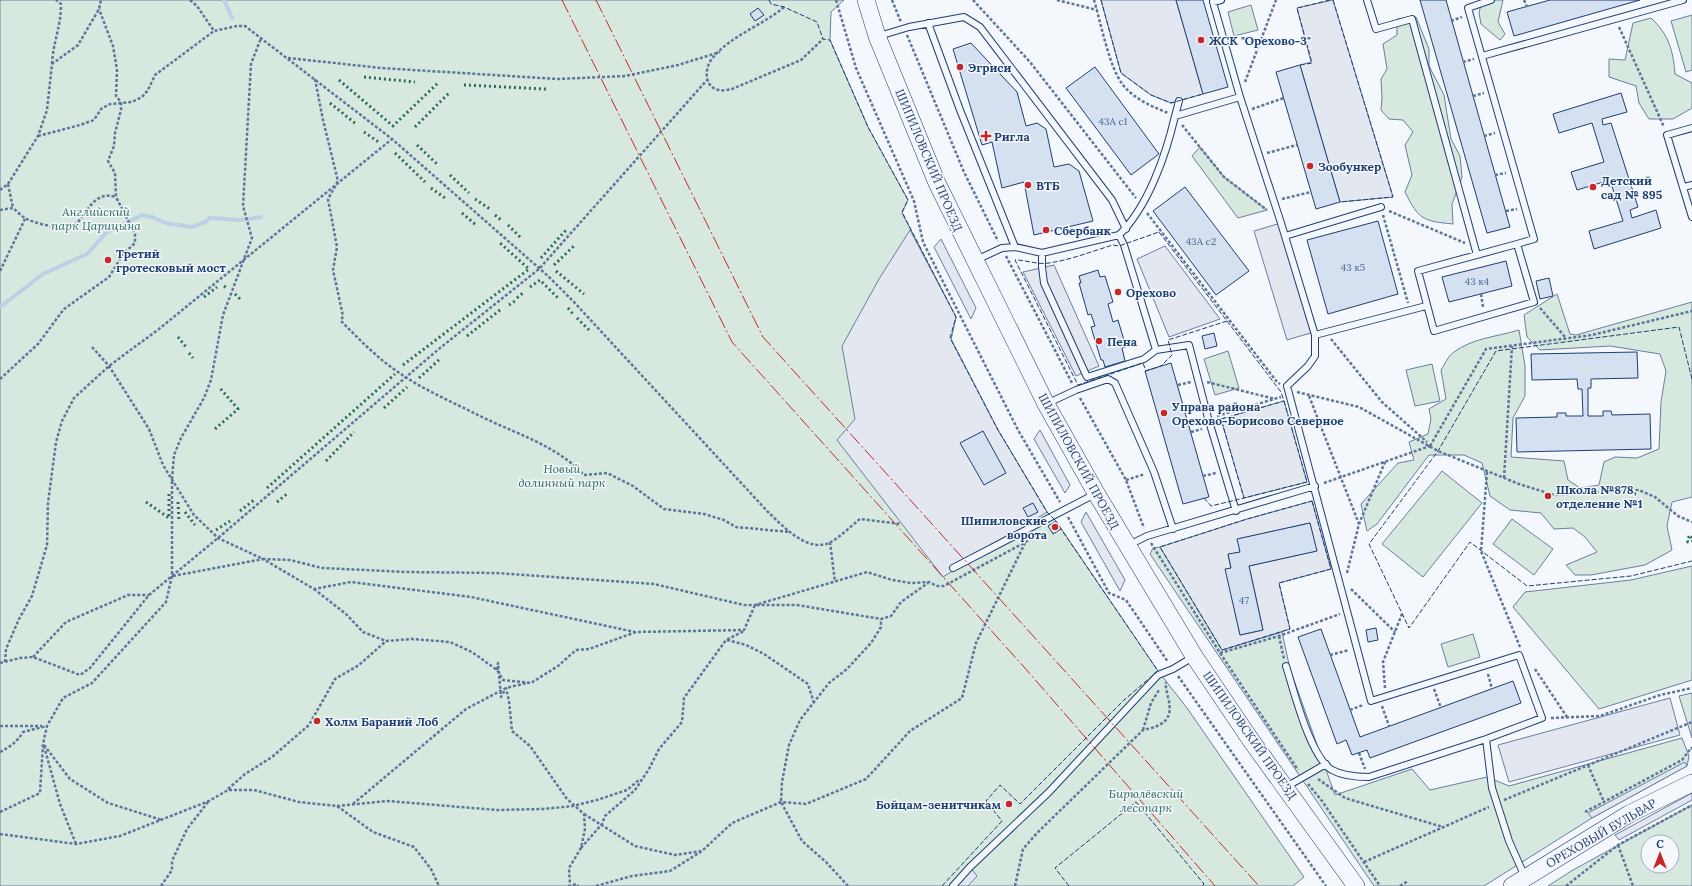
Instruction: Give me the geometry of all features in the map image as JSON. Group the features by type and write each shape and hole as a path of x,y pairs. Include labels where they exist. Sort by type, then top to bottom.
{"main road":[{"name":"ШИПИЛОВСКИЙ ПРОЕЗД","path":"866,0 877,36 937,183 1046,404 1127,546 1194,656 1250,739 1356,886"},
{"name":"ОРЕХОВЫЙ БУЛЬВАР","path":"1519,882 1629,814 1692,783"}],"lane":[{"path":"1221,0 1213,2 1244,112 1274,201 1315,335 1315,356 1308,366 1287,386 1315,486 1371,701 1520,656 1542,718 1486,739 1368,777 1352,777 1332,770 1314,749 1286,666"},
{"path":"1367,0 1376,29 1412,19 1477,255"},
{"path":"1493,0 1468,8 1534,239 1418,271 1426,306 1434,331 1534,302 1517,244"},
{"path":"1482,56 1616,20 1683,0"},
{"path":"877,36 904,28 964,17 980,27 1112,200 1126,229"},
{"path":"928,23 960,110 1015,247"},
{"path":"1175,116 1240,97"},
{"path":"974,260 1002,248 1015,247 1042,253 1119,235 1126,229 1154,180 1170,139 1179,101"},
{"path":"1692,128 1667,134 1692,217"},
{"path":"1684,187 1692,185"},
{"path":"1285,236 1381,207"},
{"path":"1119,235 1124,244 1156,350"},
{"path":"1042,253 1044,283 1087,377 1144,359 1156,350 1189,345 1208,418 1236,510"},
{"path":"1315,335 1426,306"},
{"path":"1046,404 1076,390 1108,379 1115,383 1154,472 1173,529"},
{"path":"1127,546 1147,536 1315,486"},
{"path":"953,568 1051,515 1065,510 1096,493"},
{"path":"953,886 970,867 1049,792 1158,676 1194,656"},
{"path":"1486,739 1492,788 1509,841 1519,882"},
{"path":"1286,787 1326,764"}],"path":[{"path":"0,190 8,184 38,136 48,110 53,48 60,28 61,16 61,4 56,0"},
{"path":"52,64 78,45 99,9 101,0"},
{"path":"190,0 197,6 214,31"},
{"path":"836,0 856,68 914,201 923,242 1018,430 1065,510 1109,593 1126,600 1326,886"},
{"path":"892,0 964,172 1002,248 1076,390 1126,480 1147,536 1220,653 1279,636 1348,612"},
{"path":"975,0 1030,62 1277,382"},
{"path":"1057,0 1098,10"},
{"path":"1240,97 1276,0"},
{"path":"1524,0 1527,7"},
{"path":"784,7 771,19 754,27 711,60 706,72 707,80 713,88 720,90 732,89 801,60 823,39"},
{"path":"0,379 38,344 64,309 108,277 122,254 135,243 134,232 116,197 115,173 108,161 114,146 114,133 121,110 121,102 116,96 117,70 113,46 99,9"},
{"path":"1616,20 1667,134"},
{"path":"38,136 94,120 101,109 110,104 132,102 142,97 148,90 155,75 214,31 236,26 245,26 315,78 392,139 573,301 768,512 790,532 810,544 830,542 860,519 901,524"},
{"path":"0,812 40,793 43,744 47,726 63,698 92,684 166,602 172,576 172,479 174,455 180,438 204,398 211,380 223,315 252,238 243,206 251,64 261,38"},
{"path":"287,58 381,68 558,78 625,76 678,65 720,52"},
{"path":"315,78 323,120 338,181 328,199 337,247 333,270 343,316 341,321 369,348 406,378 481,417 559,454 573,463 584,475 607,473 633,486 664,509 704,514 724,520 736,527 790,532"},
{"path":"0,663 33,657 80,675 90,668 149,594 218,538 406,378 539,270 707,80"},
{"path":"1244,112 1284,98"},
{"path":"5,662 6,649 18,619 32,596 47,545 48,503 56,442 62,421 74,398 108,366 159,329 338,181 392,139"},
{"path":"1259,155 1297,145"},
{"path":"8,184 13,208 25,219 63,228 73,226 94,202 102,197 109,195 116,197"},
{"path":"1274,201 1311,192"},
{"path":"1381,207 1475,246"},
{"path":"1381,207 1410,311"},
{"path":"0,210 13,208"},
{"path":"0,271 25,219"},
{"path":"1481,294 1485,315"},
{"path":"1534,302 1566,338"},
{"path":"1315,486 1430,446 1486,349 1592,335 1692,311"},
{"path":"1325,333 1382,402 1430,446"},
{"path":"1504,478 1512,346"},
{"path":"92,347 108,366 149,429 163,465 194,515 218,538 263,559 314,589 346,614 363,632 386,640 412,639 450,642 472,652 497,670 503,680 531,683"},
{"path":"1178,385 1198,380 1275,399"},
{"path":"1208,418 1275,399 1289,391 1359,408 1438,451 1487,472 1554,495 1639,490 1655,497 1678,516 1692,522"},
{"path":"1309,396 1359,524"},
{"path":"1345,583 1359,524 1385,462"},
{"path":"1126,480 1154,472"},
{"path":"1487,472 1481,551 1519,645 1523,651"},
{"path":"755,605 867,572 898,581 929,582 937,586 944,586 1026,543 1036,536"},
{"path":"830,542 835,582"},
{"path":"596,886 632,876 670,871 702,851 732,823 782,802 806,804 866,779 910,731 962,698 976,643 1026,543"},
{"path":"172,576 263,559 290,560 322,568 407,572 496,573 654,584 744,605 797,605 881,619 891,616 901,602 929,582"},
{"path":"1338,577 1395,632"},
{"path":"314,589 351,582 471,597 636,632 744,630"},
{"path":"33,657 66,622 128,595 149,594"},
{"path":"228,790 254,790 299,802 337,806 388,801 497,810 573,806 627,790 640,779 649,768 659,749 682,722 684,698 726,640 744,630 755,605"},
{"path":"1389,726 1383,698 1383,662 1402,614"},
{"path":"848,886 826,862 802,841 782,802 782,782 789,745 800,720 829,683 847,669 871,643 881,627 881,619"},
{"path":"352,805 466,709 506,688 531,683 558,666 576,650 589,649 636,632"},
{"path":"1279,636 1286,666"},
{"path":"0,834 76,844 120,836 209,801 228,790 245,774 272,757 309,725 335,679 360,665 386,640"},
{"path":"726,640 746,645 764,654 808,684 814,704"},
{"path":"1330,655 1357,648"},
{"path":"497,670 498,663 501,697 506,688"},
{"path":"1532,664 1567,717"},
{"path":"1486,666 1492,689"},
{"path":"1015,886 1023,849 1037,833 1143,730 1151,703 1173,669"},
{"path":"1432,682 1440,708"},
{"path":"1143,730 1158,727 1165,722 1169,714 1169,700 1165,683"},
{"path":"506,688 512,731 530,746 544,768 573,806 635,846 675,855 702,851"},
{"path":"1542,718 1600,716 1660,695 1692,688"},
{"path":"1350,710 1371,701"},
{"path":"1364,862 1497,803 1692,722"},
{"path":"0,726 47,726"},
{"path":"0,752 18,740 23,732 47,726"},
{"path":"43,744 70,779 108,804 162,820"},
{"path":"43,744 60,804 76,844"},
{"path":"1585,812 1682,760 1691,748 1692,749"},
{"path":"1360,753 1368,777"},
{"path":"1588,765 1604,802"},
{"path":"1310,773 1345,798 1444,827"},
{"path":"578,886 577,884 569,885 569,868 581,848 602,824 605,816 635,790 640,779"},
{"path":"161,886 172,870 172,861 187,829 209,801"},
{"path":"1566,886 1618,845 1692,805"},
{"path":"337,806 373,832 414,847 431,869 439,886"},
{"path":"581,848 585,829 584,814"},
{"path":"1618,845 1633,886"},
{"path":"1400,886 1408,881"}],"green space":[{"name":"Новый долинный парк","path":"0,0 844,0 831,12 830,40 868,127 908,200 902,213 956,317 951,339 998,430 1047,512 1056,521 1158,671 1187,708 1304,877 1293,886 0,886"},
{"path":"1482,0 1503,0 1498,22 1505,34 1500,40 1481,24 1479,13"},
{"path":"1251,5 1258,30 1234,36 1228,12"},
{"path":"1692,15 1692,70 1686,72 1671,21"},
{"path":"1416,17 1429,49 1429,66 1444,95 1451,139 1460,156 1462,177 1452,204 1453,224 1428,220 1418,214 1414,208 1405,192 1412,175 1405,145 1413,132 1403,120 1389,119 1381,110 1381,79 1387,69 1383,44 1397,35 1397,19"},
{"path":"1651,18 1657,24 1669,43 1675,74 1692,83 1692,108 1673,119 1649,119 1639,103 1636,86 1609,77 1609,59 1625,60 1633,23"},
{"path":"1200,147 1224,177 1267,210 1238,218 1192,156"},
{"path":"1557,294 1570,334 1576,335 1692,302 1692,497 1672,502 1667,526 1672,550 1645,565 1591,575 1575,575 1566,565 1597,552 1585,537 1573,528 1554,529 1541,513 1510,510 1490,496 1482,463 1464,455 1429,455 1377,524 1367,531 1361,504 1398,463 1414,460 1409,442 1428,434 1431,419 1429,409 1446,399 1441,370 1447,360 1461,347 1485,338 1519,330 1525,366 1525,396 1513,418 1511,457 1564,461 1568,480 1580,488 1599,485 1604,462 1615,457 1637,458 1659,449 1661,402 1666,371 1660,354 1610,346 1540,350 1527,337 1524,315"},
{"path":"1228,351 1239,388 1215,395 1204,359"},
{"path":"1432,364 1440,401 1415,406 1406,370"},
{"path":"1442,471 1482,503 1423,577 1382,544"},
{"path":"1512,519 1553,549 1534,575 1493,544"},
{"path":"1160,547 1222,650 1282,632 1290,669 1335,795 1412,769 1430,790 1487,777 1509,786 1682,738 1689,756 1687,766 1592,818 1484,886 1374,886 1150,554 1153,548"},
{"path":"1692,566 1692,680 1599,709 1513,607 1525,592 1631,580"},
{"path":"1473,634 1480,657 1448,667 1441,644"},
{"path":"1692,693 1692,738 1679,696"},
{"path":"1692,805 1692,886 1548,886 1573,870"}],"shaded area":[{"path":"1101,0 1176,0 1203,94 1171,103 1151,95 1121,73"},
{"path":"1333,0 1393,197 1340,202 1300,65 1311,62 1297,8"},
{"path":"1281,223 1314,332 1287,340 1254,231"},
{"path":"910,230 956,317 951,339 998,430 1047,512 943,577 837,440 855,419 842,346 879,279"},
{"path":"941,239 976,308 971,319 934,247"},
{"path":"1165,246 1220,319 1169,337 1137,259"},
{"path":"1054,265 1099,366 1076,376 1023,272"},
{"path":"1284,401 1307,482 1244,498 1221,419"},
{"path":"1040,430 1070,485 1065,493 1034,439"},
{"path":"1312,501 1331,569 1279,583 1290,629 1222,650 1160,547 1247,519","holes":["1310,523 1316,551 1249,566 1263,630 1240,635 1226,569 1231,568 1228,555 1240,552 1238,539"]},
{"path":"1086,512 1125,580 1120,591 1081,522"},
{"path":"1670,698 1680,735 1509,782 1498,745"},
{"path":"1685,762 1687,766 1592,818 1588,813"},
{"path":"1692,793 1692,800 1619,840 1615,835"},
{"path":"970,867 977,876 968,886 953,886"}],"building":[{"name":"ЖСК \"Орехово-3\"","path":"1176,0 1203,0 1228,87 1203,94"},
{"path":"1420,0 1446,0 1510,227 1487,233"},
{"path":"1550,0 1640,0 1514,36 1507,12"},
{"path":"758,8 764,15 755,21 750,14"},
{"path":"971,43 1017,92 1026,126 1037,123 1046,129 1054,167 1069,164 1079,171 1093,221 1034,235 1024,182 1002,188 992,142 982,145 953,49"},
{"path":"1300,65 1340,202 1316,209 1276,72"},
{"path":"1095,67 1159,154 1131,175 1066,88"},
{"path":"1621,93 1627,112 1602,119 1603,125 1611,123 1638,207 1630,210 1632,218 1656,210 1661,228 1594,249 1589,231 1623,221 1610,180 1577,190 1571,172 1604,162 1592,123 1559,133 1553,114"},
{"path":"1185,187 1249,271 1216,295 1153,211"},
{"path":"1378,221 1398,294 1328,314 1307,240"},
{"path":"1506,261 1512,286 1449,302 1442,277"},
{"path":"1098,270 1100,277 1105,276 1113,302 1108,304 1113,322 1118,320 1126,347 1122,348 1125,361 1105,367 1103,360 1101,360 1091,327 1095,326 1091,314 1088,315 1079,283 1081,283 1079,276"},
{"path":"1549,278 1553,296 1540,299 1536,281"},
{"path":"1214,333 1217,346 1205,349 1202,336"},
{"path":"1637,352 1638,378 1591,379 1591,388 1588,388 1588,416 1603,416 1603,411 1611,411 1612,415 1650,414 1651,449 1517,452 1516,418 1557,417 1557,413 1566,413 1566,416 1583,416 1582,389 1578,389 1577,379 1532,380 1531,354"},
{"path":"1171,363 1209,497 1183,504 1145,371"},
{"path":"983,431 1006,473 984,485 960,443"},
{"path":"1033,503 1038,512 1028,517 1023,508"},
{"name":"Шипиловские ворота","path":"1056,521 1061,529 1053,534 1048,526"},
{"path":"1310,523 1317,551 1249,566 1263,630 1240,635 1225,569 1231,568 1228,554 1240,552 1237,539"},
{"path":"1376,628 1378,640 1368,642 1366,630"},
{"path":"1321,629 1360,737 1513,681 1521,703 1370,758 1367,750 1352,755 1346,740 1337,744 1298,637"}],"waterway":[{"path":"224,0 232,18"},
{"path":"0,307 43,274 87,254 106,233 142,215 152,217 166,223 192,227 207,221 209,218 240,220 261,217"}],"hedge":[{"path":"364,77 415,82"},
{"path":"339,80 393,126 439,82"},
{"path":"464,85 546,89"},
{"path":"415,127 450,92"},
{"path":"330,103 356,124"},
{"path":"364,132 380,143"},
{"path":"417,145 437,164"},
{"path":"395,153 425,182"},
{"path":"450,175 469,193"},
{"path":"431,188 445,198"},
{"path":"475,199 490,209"},
{"path":"462,213 476,225"},
{"path":"495,215 501,220"},
{"path":"508,225 522,239"},
{"path":"541,258 566,230"},
{"path":"403,365 529,269 500,243"},
{"path":"554,265 574,246"},
{"path":"556,271 584,294"},
{"path":"530,287 540,280 559,299"},
{"path":"224,286 228,289"},
{"path":"204,297 217,287"},
{"path":"517,298 524,292"},
{"path":"235,294 242,301"},
{"path":"509,305 515,301"},
{"path":"568,308 573,314"},
{"path":"467,336 500,310"},
{"path":"577,318 589,330"},
{"path":"178,337 186,347"},
{"path":"189,353 193,358"},
{"path":"419,378 441,358"},
{"path":"267,488 395,374"},
{"path":"215,429 238,409 219,387"},
{"path":"384,408 407,387"},
{"path":"326,461 354,432"},
{"path":"146,502 169,518 169,492"},
{"path":"277,502 288,493"},
{"path":"240,511 254,500"},
{"path":"178,502 179,521"},
{"path":"185,512 195,525"},
{"path":"216,530 230,521"},
{"path":"1692,538 1690,535 1687,540 1688,542 1692,541"}],"fence":[{"path":"769,0 771,4 784,7 817,22 823,39 830,40 868,127 908,200 902,212 956,317 950,338 998,430 1047,512 1056,521"},
{"path":"1101,0 1121,73 1151,95 1171,103 1203,94"},
{"path":"1300,65 1312,63 1297,8 1330,0"},
{"path":"1333,0 1393,197 1340,202"},
{"path":"1159,232 1227,321 1168,340 1172,355 1161,366 1146,371 1143,363 1078,385 1015,260 1040,263 1057,262 1113,245 1119,246 1159,232"},
{"path":"1227,321 1281,392 1284,401"},
{"path":"1692,379 1679,327 1496,351 1438,451 1369,544 1409,628 1470,542 1527,586 1631,576 1692,561"},
{"path":"1284,401 1307,482 1244,498 1221,419 1284,401"},
{"path":"1204,498 1211,506 1244,498"},
{"path":"1312,501 1331,569 1279,583 1290,629 1222,650 1160,547 1247,519 1312,501"},
{"path":"942,886 1002,821 986,801 1000,785 1020,804 1124,700 1158,671 1061,529"},
{"path":"1069,886 1055,868 1136,802 1204,884 1202,886"}],"power":[{"path":"562,0 732,342 1024,667 1215,886"},
{"path":"596,0 763,337 1259,886"}],"place":[{"name":"ЖСК \"Орехово-3\"","path":"1201,40"},
{"name":"Эгриси","path":"960,67"},
{"name":"Ригла","path":"986,136"},
{"name":"Зообункер","path":"1310,166"},
{"name":"ВТБ","path":"1028,185"},
{"name":"Детский сад № 895","path":"1593,187"},
{"name":"Сбербанк","path":"1046,230"},
{"name":"Третий гротесковый мост","path":"108,260"},
{"name":"Орехово","path":"1118,292"},
{"name":"Пена","path":"1099,341"},
{"name":"Управа района Орехово-Борисово Северное","path":"1164,413"},
{"name":"Школа №878, отделение №1","path":"1548,496"},
{"name":"Шипиловские ворота","path":"1055,527"},
{"name":"Холм Бараний Лоб","path":"317,721"},
{"name":"Бойцам-зенитчикам","path":"1009,804"}],"park label":[{"name":"Английский парк Царицына","path":"96,218"},
{"name":"Бирюлёвский лесопарк","path":"1146,800"}]}
